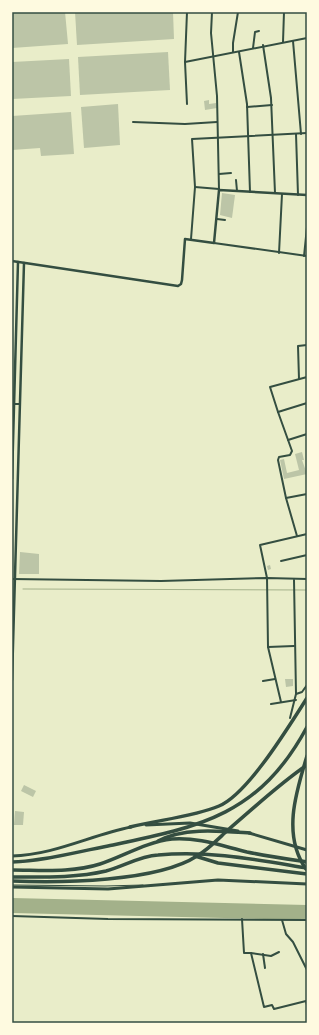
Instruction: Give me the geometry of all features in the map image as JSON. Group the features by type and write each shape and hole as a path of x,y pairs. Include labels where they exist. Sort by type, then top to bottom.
{"highway":[{"path":"12,856 34,854 67,847 130,827 203,811 220,805 233,796 267,757 307,698"},
{"path":"12,862 50,858 167,834 210,821 237,806 267,782 286,763 307,728"},
{"path":"307,756 296,793 293,823 294,841 300,858 307,869"},
{"path":"12,882 100,879 152,872 182,864 203,852 273,791 307,765"},
{"path":"130,827 161,823 190,823 250,833 307,850"},
{"path":"12,870 69,870 82,868 99,864 167,837 190,833 222,831 250,833"},
{"path":"155,842 178,839 208,841 247,852 307,862"},
{"path":"12,876 82,876 107,871 146,856 188,854 235,856 307,869"},
{"path":"188,854 218,863 307,874"},
{"path":"12,886 108,889 148,886 184,881 218,880 307,884"}],"street":[{"path":"187,12 185,62 187,104"},
{"path":"212,12 210,27 214,57 219,174 217,219 214,243"},
{"path":"233,53 233,43 238,12"},
{"path":"283,42 284,12"},
{"path":"253,48 255,32 260,31"},
{"path":"185,62 239,52 263,45 307,38"},
{"path":"293,41 301,134"},
{"path":"263,45 272,105 275,194"},
{"path":"239,52 247,107 250,192"},
{"path":"247,107 272,105"},
{"path":"133,122 185,124 217,122"},
{"path":"296,134 298,195"},
{"path":"191,239 195,187 192,140 217,137 307,134"},
{"path":"219,174 231,173"},
{"path":"236,180 237,191"},
{"path":"195,187 219,190 307,195"},
{"path":"278,253 282,194"},
{"path":"217,219 225,220"},
{"path":"304,256 307,227"},
{"path":"12,261 176,286 181,284 182,280 185,239 307,256"},
{"path":"12,479 18,262"},
{"path":"12,680 13,579 16,536 24,263"},
{"path":"299,379 298,346 307,345"},
{"path":"15,368 21,369"},
{"path":"297,536 286,498 278,460 279,457 290,455 292,452 270,387 307,378"},
{"path":"278,412 307,403"},
{"path":"13,404 20,404"},
{"path":"288,440 307,434"},
{"path":"286,498 307,494"},
{"path":"281,702 268,647 267,578 260,544 307,534"},
{"path":"281,561 307,555"},
{"path":"13,579 161,581 267,578 294,580 307,579"},
{"path":"290,718 296,700 294,580"},
{"path":"268,647 294,646"},
{"path":"263,681 275,679"},
{"path":"296,694 302,692 307,684"},
{"path":"271,704 296,700"},
{"path":"12,916 108,919 307,920"},
{"path":"242,919 244,953 271,956 279,952"},
{"path":"282,920 286,934 293,942 307,970"},
{"path":"252,953 264,1007 272,1005 274,1009 306,1001 307,1006"},
{"path":"263,954 265,968"}],"shaded area":[{"path":"12,898 307,905 307,920 12,913"}],"building":[{"path":"12,12 65,12 68,44 12,48"},
{"path":"75,12 173,12 174,39 77,45"},
{"path":"168,52 170,90 80,95 78,57"},
{"path":"69,59 71,96 12,99 12,62"},
{"path":"209,100 209,104 216,103 217,108 205,110 204,101"},
{"path":"118,104 120,145 84,148 81,107"},
{"path":"71,112 74,154 41,156 40,148 12,150 12,116"},
{"path":"222,193 235,195 232,218 220,215"},
{"path":"302,452 304,460 302,460 307,474 284,479 280,460 284,459 287,473 299,470 295,454"},
{"path":"20,552 39,554 39,574 19,574"},
{"path":"270,565 271,569 268,570 267,566"},
{"path":"285,679 293,679 293,686 286,687"},
{"path":"24,785 36,791 33,797 21,791"},
{"path":"15,811 24,812 23,825 14,825"}],"waterway":[{"path":"23,589 307,590"}]}
